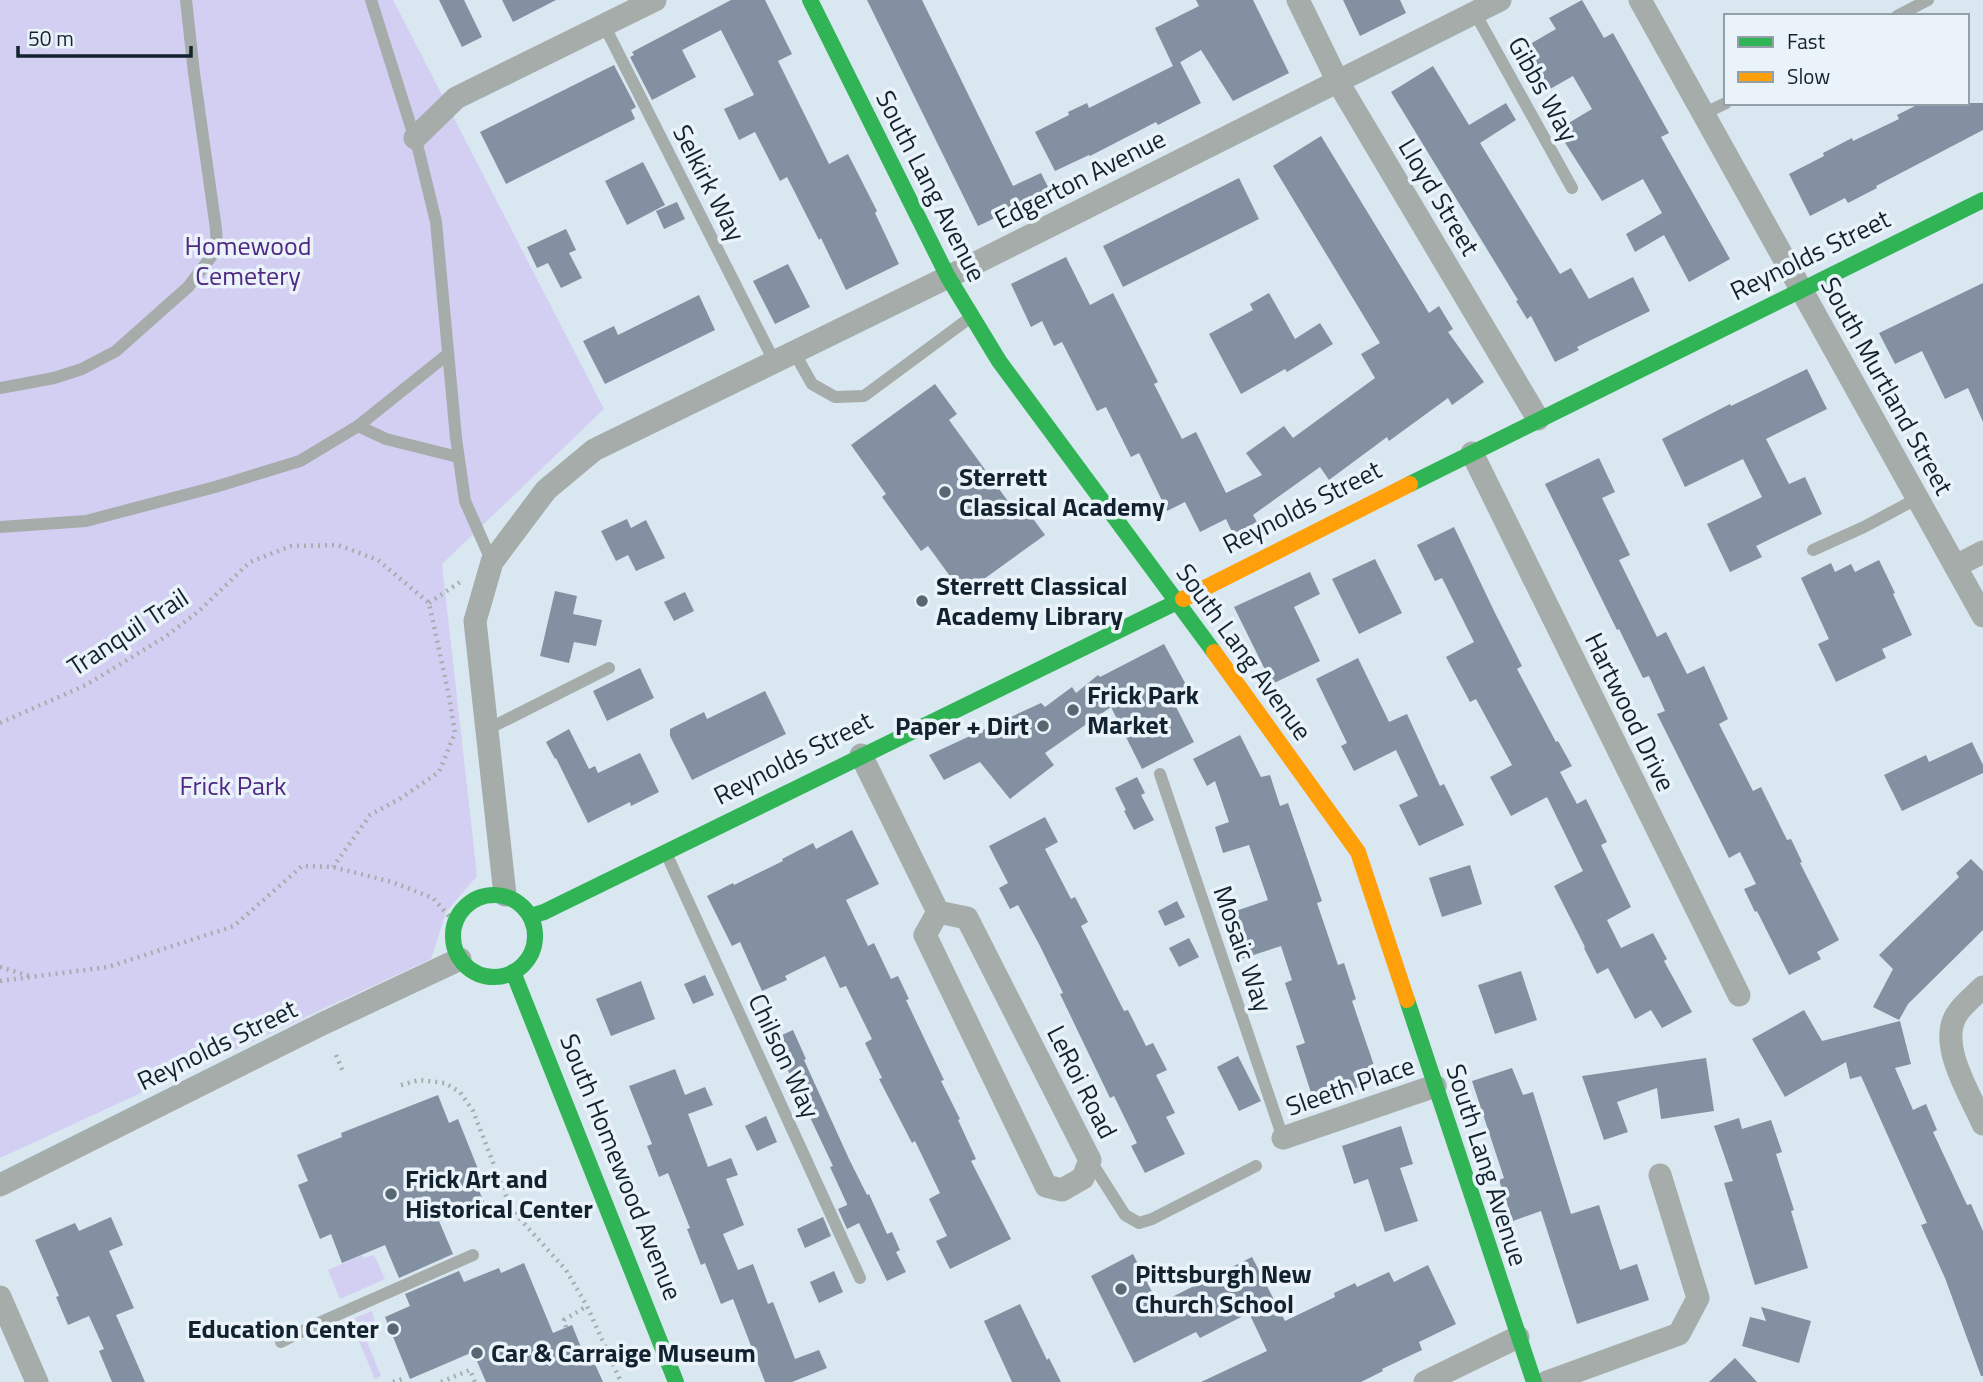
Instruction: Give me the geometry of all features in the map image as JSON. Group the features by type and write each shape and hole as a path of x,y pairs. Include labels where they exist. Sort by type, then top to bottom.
{"street":[{"path":"415,138 456,98 654,0"},
{"name":"South Lang Avenue","path":"810,0 948,277 999,361 1178,601 1359,852 1534,1382"},
{"name":"Lloyd Street","path":"1298,0 1338,82 1538,419"},
{"name":"Edgerton Avenue","path":"492,562 546,490 594,450 948,277 1500,0"},
{"name":"South Murtland Street","path":"1640,0 1983,616"},
{"name":"Reynolds Street","path":"531,916 666,853 1178,601 1538,419 1983,200"},
{"name":"Hartwood Drive","path":"1472,453 1740,995"},
{"path":"1956,566 1983,552"},
{"path":"492,562 475,621 505,895"},
{"path":"861,755 938,912"},
{"path":"487,895 505,895 520,903 531,916 535,944 529,958 513,972 492,977 471,970 460,959 454,943 455,923 462,910 473,900 487,895"},
{"name":"LeRoi Road","path":"938,912 967,918 1090,1160 1083,1178 1062,1189 1046,1186 925,935 938,912"},
{"name":"Reynolds Street","path":"0,1185 322,1024 460,959"},
{"name":"South Homewood Avenue","path":"513,972 676,1382"},
{"path":"1983,988 1958,1012 1950,1034 1952,1053 1983,1124"},
{"name":"Sleeth Place","path":"1283,1138 1435,1086"},
{"path":"1547,1382 1679,1334 1698,1298 1660,1175"},
{"path":"0,1297 37,1382"},
{"path":"1425,1382 1518,1337"}],"lane":[{"path":"0,388 54,378 82,369 116,351 188,287 217,249 186,0"},
{"path":"371,0 415,138 436,222 458,457 465,500 492,562"},
{"path":"1901,14 1928,0"},
{"name":"Gibbs Way","path":"1475,13 1572,188"},
{"name":"Selkirk Way","path":"604,25 784,357 812,384 835,397 864,396 971,317"},
{"path":"1703,114 1724,104"},
{"path":"0,527 86,521 300,461 358,426 448,354"},
{"path":"358,426 386,439 458,457"},
{"path":"1813,550 1918,498"},
{"path":"485,731 609,668"},
{"name":"Mosaic Way","path":"1160,774 1283,1138"},
{"name":"Chilson Way","path":"666,853 860,1278"},
{"path":"1090,1160 1125,1215 1139,1223 1256,1166"},
{"path":"281,1342 473,1255"}],"path":[{"name":"Tranquil Trail","path":"0,723 86,685 165,637 200,611 250,562 291,546 338,545 378,560 429,603 455,733 439,772 370,815 333,867"},
{"path":"0,982 108,967 234,926 302,866 333,867 393,882 433,898 455,923"},
{"path":"0,967 34,977"},
{"path":"336,1055 344,1074"},
{"path":"401,1085 419,1080 444,1083 460,1091 473,1111 511,1209 566,1270 587,1306 621,1382"},
{"path":"566,1327 564,1320 587,1306"},
{"path":"441,1382 470,1370 475,1382"},
{"path":"393,1382 402,1379 403,1382"}],"green space":[{"path":"0,0 393,0 604,409 442,564 477,876 446,912 431,959 0,1158"},
{"path":"362,1255 364,1258 374,1255 385,1279 340,1299 328,1270"},
{"path":"372,1311 374,1325 363,1332 381,1376 375,1379 350,1320"}],"building":[{"path":"439,0 464,0 482,37 462,47"},
{"path":"502,0 556,0 513,22"},
{"path":"731,0 765,0 792,54 778,61 829,164 848,154 877,211 875,213 899,264 846,290 787,177 780,181 755,132 739,140 724,109 754,95 721,30 682,50 696,77 652,100 630,57 634,55 632,52"},
{"path":"867,0 922,0 1013,186 1041,173 1049,189 978,226"},
{"path":"1196,0 1253,0 1289,73 1233,101 1201,50 1180,62 1201,103 1055,171 1035,132 1069,115 1068,112 1087,103 1089,108 1173,66 1155,28 1199,6"},
{"path":"1343,0 1400,0 1406,13 1360,36"},
{"path":"1582,0 1604,38 1613,33 1669,133 1661,137 1730,259 1689,282 1664,235 1635,252 1626,234 1662,213 1643,179 1602,201 1557,130 1592,109 1573,76 1536,97 1513,54 1556,29 1549,18"},
{"path":"614,65 636,107 631,110 635,119 506,184 480,132"},
{"path":"1433,66 1469,125 1506,103 1516,120 1480,143 1560,274 1571,268 1589,299 1633,277 1650,311 1577,347 1579,350 1555,362 1531,316 1527,319 1391,92"},
{"path":"1983,103 1983,130 1848,203 1845,198 1810,216 1789,174 1852,138 1853,141 1899,119 1897,115 1917,105"},
{"path":"1321,136 1429,313 1439,306 1453,329 1448,332 1484,382 1452,405 1448,398 1389,441 1387,437 1329,480 1320,467 1253,515 1257,522 1233,534 1226,519 1200,532 1185,502 1167,511 1139,453 1131,457 1106,407 1097,411 1062,342 1054,346 1042,321 1031,327 1011,284 1066,257 1090,305 1113,293 1158,382 1154,384 1182,439 1196,432 1226,493 1262,475 1246,453 1284,426 1293,438 1375,378 1361,354 1380,343 1273,166"},
{"path":"643,162 665,205 627,225 605,181"},
{"path":"1239,178 1259,219 1123,287 1103,246"},
{"path":"677,202 685,219 664,229 656,211"},
{"path":"566,229 576,250 569,253 582,278 561,288 548,263 537,268 527,247"},
{"path":"788,264 810,307 775,324 753,281"},
{"path":"1983,283 1983,422 1968,388 1945,399 1922,351 1895,364 1879,333"},
{"path":"1269,293 1295,339 1320,323 1333,344 1287,372 1285,369 1241,394 1209,334 1253,310 1250,304"},
{"path":"699,295 715,330 605,384 583,341 614,326 618,335"},
{"path":"1807,369 1827,409 1766,439 1789,484 1805,477 1822,514 1756,546 1762,557 1730,572 1707,524 1762,497 1743,459 1685,487 1662,439"},
{"name":"Sterrett Classical Academy","path":"935,384 957,414 949,420 1018,515 1026,509 1045,535 963,594 928,546 921,551 882,497 886,494 851,445"},
{"path":"1599,458 1615,492 1602,498 1630,555 1619,560 1657,637 1666,632 1687,674 1704,666 1728,719 1719,724 1753,791 1761,787 1787,840 1791,839 1802,862 1800,863 1839,940 1817,952 1821,959 1789,975 1744,889 1756,884 1740,852 1729,858 1657,714 1665,711 1649,676 1643,678 1619,629 1617,630 1545,484"},
{"path":"627,519 631,528 646,520 665,558 636,571 628,555 616,561 601,531"},
{"path":"1454,527 1522,666 1517,669 1572,766 1560,772 1577,804 1586,799 1607,842 1601,845 1631,907 1607,920 1621,948 1653,933 1667,959 1664,961 1692,1012 1662,1028 1651,1010 1635,1019 1608,968 1597,974 1584,948 1554,886 1583,871 1547,797 1511,816 1490,777 1512,765 1476,699 1470,702 1446,657 1474,642 1442,578 1435,581 1417,545"},
{"path":"1375,559 1402,613 1359,634 1332,579"},
{"path":"1879,560 1912,635 1882,649 1886,658 1836,682 1818,644 1829,639 1801,578 1831,563 1835,572 1851,564 1855,572"},
{"path":"1310,572 1320,594 1294,607 1320,661 1272,684 1234,607"},
{"path":"555,591 577,596 573,614 602,620 596,646 574,642 569,663 540,656"},
{"path":"685,592 694,611 674,621 664,602"},
{"path":"1164,644 1191,694 1174,703 1194,742 1142,769 1111,707 1045,753 1054,765 1010,799 980,762 944,780 929,755 1041,703 1045,707 1072,687 1076,693 1098,675 1100,677"},
{"path":"1358,658 1389,722 1407,714 1440,786 1444,784 1464,825 1419,846 1399,805 1418,796 1396,750 1354,771 1341,746 1347,743 1316,679"},
{"path":"640,668 654,698 607,721 593,691"},
{"path":"765,691 786,734 692,780 670,736 670,729 704,712 707,719"},
{"path":"569,729 589,769 595,766 598,773 640,753 659,792 631,806 630,802 588,823 546,742"},
{"path":"1240,735 1261,777 1270,775 1280,806 1288,803 1322,901 1317,903 1338,965 1344,963 1356,999 1352,1001 1379,1080 1314,1102 1296,1046 1305,1043 1285,983 1292,980 1281,946 1238,960 1224,915 1268,900 1249,845 1223,853 1215,827 1229,822 1215,781 1207,786 1193,759"},
{"path":"1972,742 1983,765 1983,773 1902,811 1884,775 1926,755 1929,762"},
{"path":"1137,777 1145,793 1141,795 1154,820 1134,830 1115,788"},
{"path":"1045,817 1058,842 1045,849 1071,899 1075,897 1088,922 1081,926 1124,1011 1128,1010 1146,1046 1153,1043 1167,1070 1156,1075 1175,1113 1166,1117 1185,1154 1145,1173 1131,1146 1137,1143 1114,1096 1110,1098 1040,946 1018,905 1010,909 999,888 1008,883 989,846"},
{"path":"852,830 879,884 846,900 868,946 874,943 891,979 898,976 976,1159 971,1161 1011,1239 950,1269 936,1241 947,1236 929,1199 940,1193 915,1141 912,1143 879,1079 882,1078 865,1043 872,1039 846,986 840,988 825,956 785,976 787,980 762,991 740,942 732,946 707,896 783,861 782,859 813,843 816,849"},
{"path":"1971,859 1983,871 1983,930 1908,1004 1899,1020 1873,1007 1893,969 1879,955 1959,877 1956,873"},
{"path":"1470,865 1482,904 1442,917 1429,878"},
{"path":"1177,901 1185,917 1165,926 1158,911"},
{"path":"1189,938 1199,957 1179,967 1169,948"},
{"path":"1521,971 1537,1020 1495,1034 1478,985"},
{"path":"705,975 714,995 693,1004 684,984"},
{"path":"641,981 655,1019 611,1036 596,999"},
{"path":"1804,1010 1822,1041 1900,1021 1911,1064 1895,1068 1913,1110 1926,1104 1937,1130 1933,1132 1967,1205 1971,1204 1983,1231 1983,1376 1921,1225 1927,1223 1861,1076 1850,1079 1846,1062 1785,1097 1752,1039"},
{"path":"793,1030 849,1159 887,1234 892,1232 900,1250 896,1252 906,1272 887,1281 859,1223 847,1229 838,1209 847,1204 830,1167 833,1166 773,1039"},
{"path":"1238,1056 1261,1101 1239,1111 1217,1067"},
{"path":"1706,1058 1714,1111 1661,1119 1657,1088 1617,1102 1628,1132 1604,1140 1582,1076"},
{"path":"1512,1068 1523,1095 1533,1092 1571,1214 1599,1205 1620,1270 1637,1264 1649,1300 1577,1324 1541,1211 1513,1221 1499,1180 1504,1178 1472,1081"},
{"path":"675,1069 685,1095 705,1087 713,1105 688,1114 708,1167 731,1158 738,1175 726,1179 744,1225 723,1234 738,1270 753,1264 768,1304 773,1302 795,1359 819,1350 827,1368 792,1382 765,1382 733,1299 721,1304 705,1263 701,1265 687,1229 690,1228 668,1173 659,1177 647,1146 652,1144 629,1086"},
{"name":"Frick Art and Historical Center","path":"438,1095 449,1123 458,1119 478,1169 471,1172 484,1202 439,1221 453,1254 399,1278 385,1245 342,1263 331,1234 320,1239 298,1185 308,1181 297,1155 342,1137 341,1133"},
{"path":"766,1116 777,1142 757,1151 745,1126"},
{"path":"1739,1118 1742,1129 1771,1120 1782,1152 1776,1154 1794,1210 1791,1211 1808,1268 1755,1285 1724,1183 1733,1181 1714,1126"},
{"path":"1401,1126 1413,1164 1400,1168 1418,1221 1385,1232 1368,1179 1354,1184 1342,1146"},
{"path":"111,1217 123,1245 109,1251 134,1308 116,1315 145,1382 112,1382 99,1351 104,1349 89,1316 68,1325 56,1297 59,1296 35,1240 75,1223 79,1231"},
{"path":"823,1217 831,1236 805,1248 797,1229"},
{"path":"1133,1254 1158,1304 1252,1257 1285,1321 1335,1297 1334,1293 1355,1283 1357,1287 1389,1272 1394,1282 1428,1265 1456,1324 1419,1342 1422,1350 1361,1382 1201,1382 1267,1351 1249,1313 1200,1338 1196,1332 1134,1363 1091,1276"},
{"path":"524,1263 553,1333 572,1325 585,1357 591,1355 603,1382 486,1382 473,1352 410,1379 385,1317 410,1306 405,1294 459,1271 464,1282 499,1268 501,1273"},
{"path":"834,1271 843,1292 819,1303 810,1282"},
{"path":"1020,1304 1047,1360 1049,1358 1061,1382 1012,1382 984,1321"},
{"path":"1761,1307 1811,1321 1799,1363 1742,1346 1750,1317 1766,1321"},
{"path":"1735,1358 1757,1382 1709,1382"}],"traffic: fast":[{"path":"810,0 948,277 999,361 1214,652"},
{"path":"1410,484 1983,200"},
{"path":"531,916 1183,599"},
{"path":"494,895 510,898 523,907 532,920 535,936 532,952 523,965 510,974 494,977 478,974 465,965 456,952 453,936 456,920 465,907 478,898 494,895"},
{"path":"513,972 676,1382"},
{"path":"1407,1000 1534,1382"}],"traffic: slow":[{"path":"1183,599 1410,484"},
{"path":"1214,652 1358,852 1407,1000"}],"place":[{"name":"Sterrett Classical Academy","path":"945,492"},
{"name":"Sterrett Classical Academy Library","path":"922,601"},
{"name":"Frick Park Market","path":"1073,710"},
{"name":"Paper + Dirt","path":"1043,726"},
{"name":"Frick Art and Historical Center","path":"391,1194"},
{"name":"Pittsburgh New Church School","path":"1121,1289"},
{"name":"Education Center","path":"393,1329"},
{"name":"Car & Carraige Museum","path":"477,1353"}],"park label":[{"name":"Homewood Cemetery","path":"248,261"},
{"name":"Frick Park","path":"233,786"}]}
